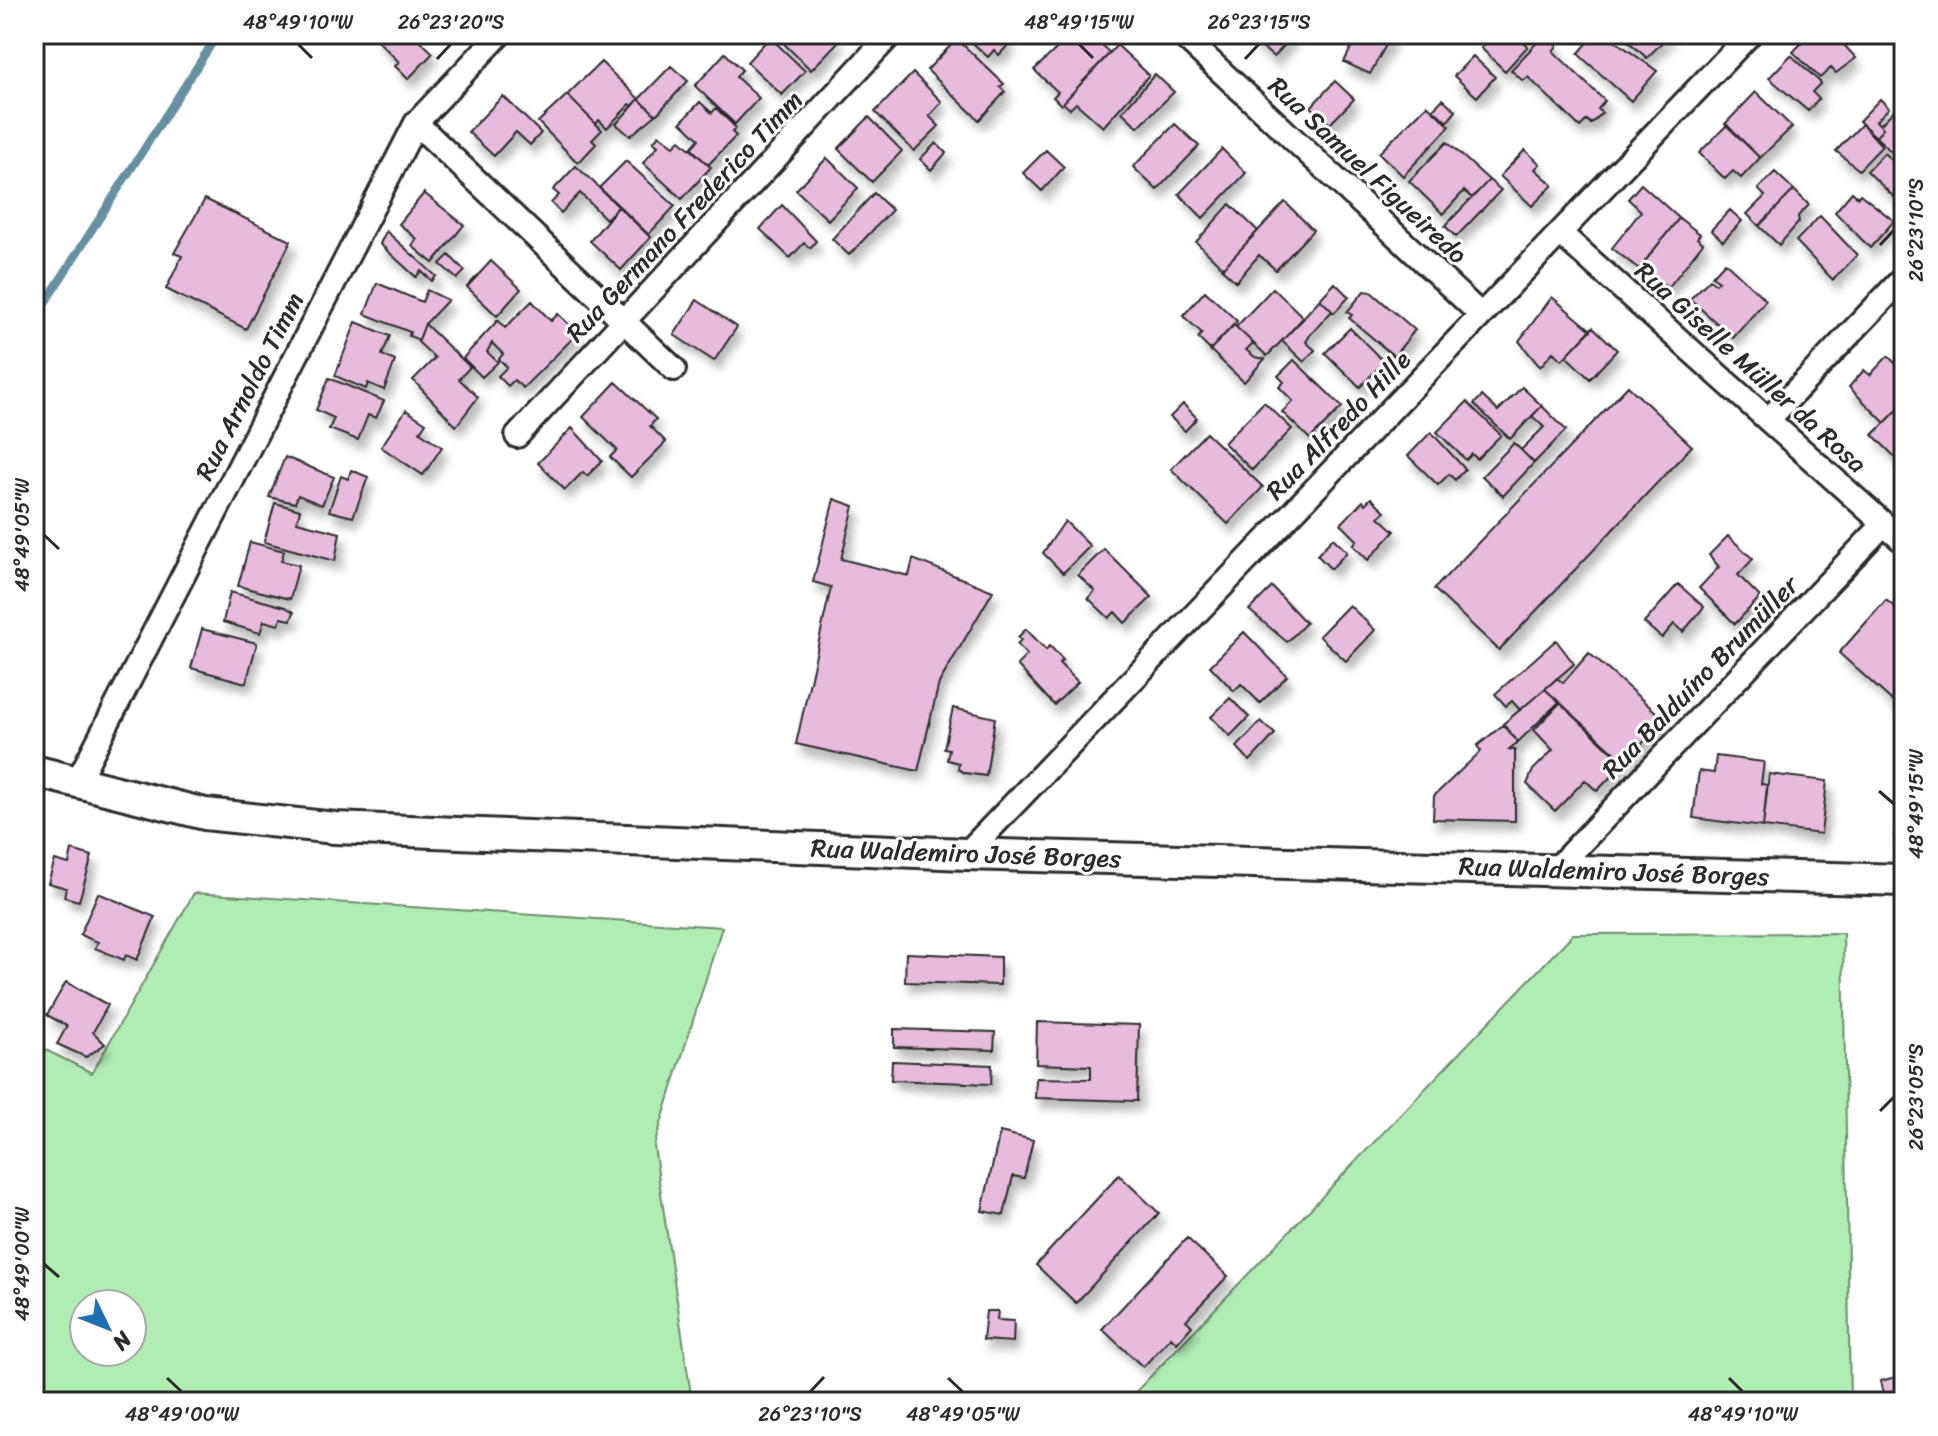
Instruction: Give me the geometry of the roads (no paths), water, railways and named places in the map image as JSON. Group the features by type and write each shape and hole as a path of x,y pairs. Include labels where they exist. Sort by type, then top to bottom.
{"main road":[{"name":"Rua Waldemiro José Borges","path":"34,771 205,814 335,828 966,854 1904,880"}],"street":[{"name":"Rua Arnoldo Timm","path":"76,784 416,123 500,34"},
{"name":"Rua Germano Frederico Timm","path":"517,436 891,34"},
{"name":"Rua Samuel Figueiredo","path":"1181,34 1481,315"},
{"name":"Rua Alfredo Hille","path":"966,854 1750,34"},
{"path":"416,123 674,369"},
{"name":"Rua Giselle Müller da Rosa","path":"1560,233 1904,542"},
{"path":"1768,420 1904,277"},
{"name":"Rua Balduíno Brumüller","path":"1556,869 1884,524"}],"waterway":[{"path":"34,320 218,34"}]}
